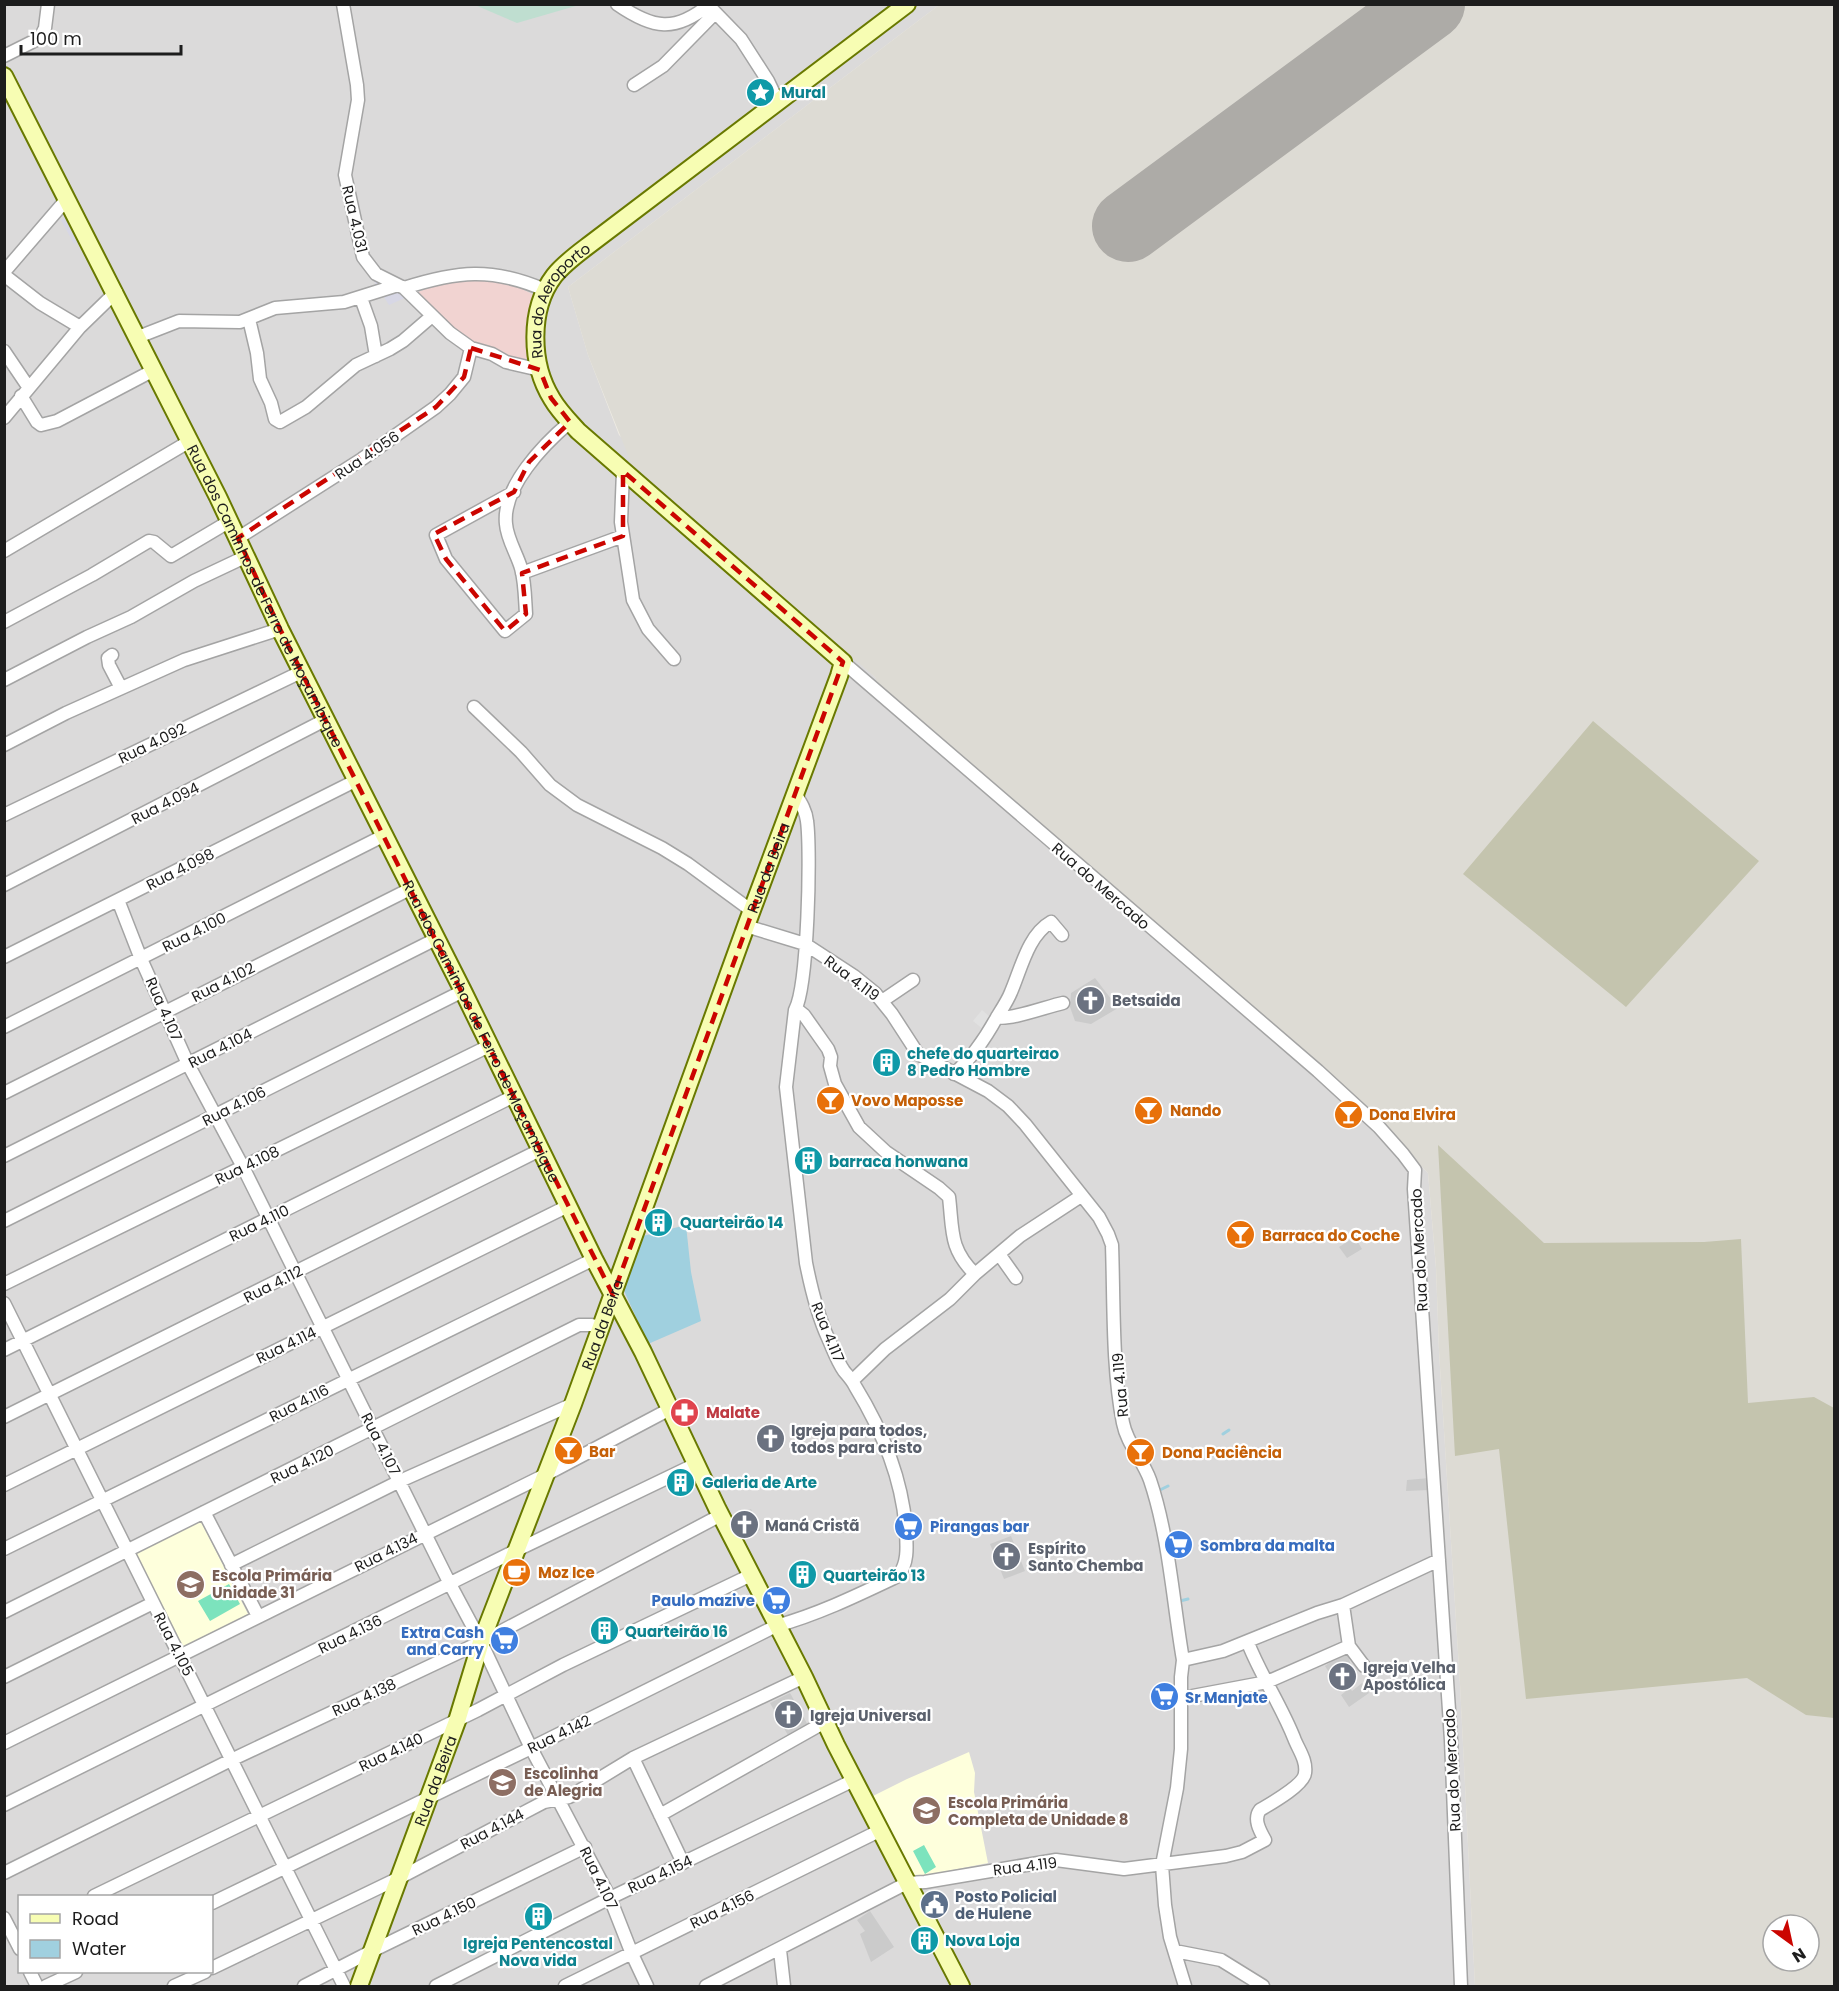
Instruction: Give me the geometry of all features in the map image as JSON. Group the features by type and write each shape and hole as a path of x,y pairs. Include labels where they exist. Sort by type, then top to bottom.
{"main road":[{"name":"Rua do Aeroporto","path":"843,662 623,471 570,422 551,398 540,370 537,354 537,315 544,290 556,273 750,121 907,4"},
{"name":"Rua dos Caminhos de Ferro de Moçambique","path":"4,76 66,200 116,292 230,521 301,672 463,991 776,1626 804,1677 879,1831 961,1986"},
{"name":"Rua da Beira","path":"359,1986 457,1721 481,1642 601,1329 843,662"}],"street":[{"path":"4,56 44,34 48,4"},
{"name":"Rua 4.031","path":"343,4 358,100 345,175 363,257 376,274 401,286 450,333 471,348 492,354 506,362 540,370"},
{"path":"618,4 638,17 669,26 710,7"},
{"path":"634,85 663,66 710,7"},
{"path":"710,7 747,47 778,102"},
{"path":"66,200 4,274 40,303 80,327"},
{"path":"138,338 179,321 240,322 275,308 318,306 361,298 446,276 475,273 526,282 544,290"},
{"path":"4,418 80,327 116,292"},
{"path":"361,298 371,326 376,356"},
{"path":"249,319 260,379 276,422 280,422 306,407 351,369 403,341 432,316"},
{"name":"Rua 4.056","path":"238,538 362,459 436,407 464,377 471,348"},
{"path":"4,351 37,422 41,424 48,424 80,410 154,370"},
{"path":"514,492 436,535 446,558 505,631 526,614 522,573 506,526 509,504 530,462 554,435 570,422"},
{"path":"4,551 190,441"},
{"path":"623,471 621,508 623,536 635,604 658,643 674,659"},
{"path":"4,622 92,575 149,541 154,542 171,556 230,521"},
{"path":"522,573 623,536"},
{"path":"4,680 131,617 194,580 247,556"},
{"path":"4,745 66,713 184,660 280,629"},
{"path":"112,655 108,658 108,665 121,688"},
{"name":"Rua do Mercado","path":"843,662 1326,1079 1385,1133 1411,1164 1416,1174 1414,1189 1451,1740 1461,1986"},
{"name":"Rua 4.092","path":"4,815 301,672"},
{"name":"Rua 4.119","path":"474,707 521,752 550,785 577,805 662,848 695,869 749,919 805,944 854,976 882,1001 918,1054 988,1091 1008,1106 1025,1124 1104,1226 1112,1245 1118,1387 1123,1424 1126,1436 1150,1479 1160,1518 1183,1660 1181,1749 1177,1788 1162,1864 1124,1869 1056,1860 907,1883"},
{"name":"Rua 4.094","path":"4,885 325,720"},
{"name":"Rua 4.098","path":"4,957 356,781"},
{"name":"Rua 4.117","path":"776,1626 798,1620 898,1576 906,1564 905,1519 890,1454 878,1427 852,1381 840,1365 826,1335 806,1263 786,1087 795,1010 802,984 808,855 807,819 795,795"},
{"name":"Rua 4.100","path":"4,1027 383,836"},
{"name":"Rua 4.102","path":"4,1093 410,889"},
{"name":"Rua 4.107","path":"118,900 141,959 188,1064 243,1167 481,1642 531,1748 585,1847 610,1898 647,1986"},
{"path":"954,1074 968,1062 985,1039 1010,995 1027,952 1040,931 1051,922 1062,935"},
{"name":"Rua 4.104","path":"4,1156 436,939"},
{"path":"882,1001 913,980"},
{"name":"Rua 4.106","path":"4,1221 463,991"},
{"path":"997,1017 1003,1019 1015,1017 1063,1003"},
{"path":"795,1010 804,1014 828,1049 835,1084 859,1127 892,1157 949,1197 953,1242 967,1266 975,1274"},
{"name":"Rua 4.108","path":"4,1284 489,1046"},
{"name":"Rua 4.110","path":"4,1350 514,1096"},
{"name":"Rua 4.112","path":"4,1417 540,1149"},
{"path":"852,1381 885,1349 950,1299 975,1274 1020,1236 1081,1196"},
{"name":"Rua 4.114","path":"4,1485 568,1206"},
{"path":"999,1254 1016,1278"},
{"name":"Rua 4.116","path":"4,1549 594,1258"},
{"name":"Rua 4.105","path":"4,1303 344,1986"},
{"name":"Rua 4.120","path":"4,1612 579,1325 592,1324 601,1329"},
{"path":"231,1565 400,1481 573,1404"},
{"name":"Rua 4.134","path":"4,1743 547,1474 670,1409"},
{"name":"Rua 4.136","path":"4,1805 515,1551 696,1464"},
{"path":"204,1512 258,1616"},
{"name":"Rua 4.138","path":"4,1873 231,1761 481,1642 721,1515"},
{"path":"1183,1660 1248,1643 1317,1613 1343,1605 1439,1560"},
{"name":"Rua 4.140","path":"96,1895 457,1721 563,1665 751,1575"},
{"path":"4,1677 153,1603"},
{"path":"1343,1605 1349,1646 1364,1666"},
{"name":"Rua 4.142","path":"213,1902 776,1626"},
{"path":"1185,1986 1170,1937 1162,1864 1234,1854 1254,1847 1265,1840 1257,1822 1257,1814 1302,1781 1305,1773 1304,1758 1288,1720 1248,1643"},
{"path":"1182,1698 1267,1682 1349,1646"},
{"name":"Rua 4.144","path":"213,1968 399,1878 544,1802 569,1797 633,1758 804,1677"},
{"path":"660,1815 825,1722"},
{"path":"633,1758 683,1863"},
{"name":"Rua 4.154","path":"436,1986 610,1898 854,1780"},
{"name":"Rua 4.156","path":"565,1986 879,1831"},
{"name":"Rua 4.150","path":"304,1986 585,1847"},
{"path":"706,1986 907,1883"},
{"path":"4,1918 12,1937"},
{"path":"780,1950 784,1986"},
{"path":"1175,1951 1221,1960 1263,1986"},
{"path":"46,1986 72,1973"},
{"path":"174,1986 201,1973"}],"highlighted area":[{"path":"471,348 540,370 551,398 570,422 529,462 514,492 434,534 446,559 505,631 526,614 522,573 623,536 623,471 843,662 613,1295 280,629 238,538 436,407 464,377"}],"shaded area":[{"path":"5,5 939,5 568,287 588,355 619,435 876,678 1378,1122 1428,1173 1436,1268 1475,1986 5,1986"},
{"path":"475,5 579,5 517,23"},
{"path":"939,5 1834,5 1834,1986 1475,1986 1436,1267 1428,1173 1378,1121 876,689 876,678 632,465 588,355 568,287"},
{"path":"78,206 90,235 74,244 61,220"},
{"path":"479,276 512,284 534,295 532,365 469,347 412,295 452,277"},
{"path":"374,281 393,281 407,297 389,305"},
{"path":"1593,721 1759,861 1626,1007 1463,874"},
{"name":"Betsaida","path":"1095,978 1118,1008 1091,1024 1075,1021 1070,1007 1071,993"},
{"path":"982,1010 992,1019 984,1030 973,1021"},
{"path":"1438,1145 1544,1243 1704,1242 1741,1239 1748,1403 1814,1397 1834,1408 1834,1718 1806,1715 1747,1678 1526,1699 1499,1449 1455,1456"},
{"path":"1355,1237 1362,1249 1347,1258 1339,1247"},
{"path":"1429,1478 1429,1490 1406,1491 1407,1480"},
{"name":"Maná Cristã","path":"751,1509 760,1530 737,1542 727,1520"},
{"name":"Escola Primária Unidade 31","path":"200,1520 248,1614 181,1650 135,1554"},
{"name":"Espírito Santo Chemba","path":"1011,1536 1025,1571 1004,1579 990,1544"},
{"name":"Igreja Velha Apostólica","path":"1348,1655 1355,1681 1337,1685 1325,1666 1336,1658"},
{"path":"1362,1683 1369,1693 1349,1707 1341,1695 1350,1688 1352,1691"},
{"name":"Igreja Universal","path":"790,1693 809,1727 790,1739 770,1703"},
{"name":"Escola Primária Completa de Unidade 8","path":"969,1752 975,1773 974,1792 988,1863 912,1878 869,1798"},
{"name":"Igreja Pentencostal Nova vida","path":"539,1901 551,1923 536,1931 527,1922 524,1908"},
{"path":"870,1911 894,1947 871,1962 860,1934 865,1931 857,1920"}],"green space":[{"path":"229,1584 240,1604 210,1621 198,1601"},
{"path":"924,1845 936,1867 925,1874 913,1851"}],"water":[{"path":"686,1225 691,1272 701,1321 648,1344 621,1284 639,1237"}],"waterway":[{"path":"1223,1434 1229,1430"},
{"path":"1158,1491 1168,1486"},
{"path":"1180,1601 1188,1599"}],"runway":[{"path":"1128,226 1429,4"}],"place":[{"name":"Mural","path":"760,92"},
{"name":"Betsaida","path":"1091,1000"},
{"name":"chefe do quarteirao 8 Pedro Hombre","path":"886,1062"},
{"name":"Vovo Maposse","path":"830,1100"},
{"name":"Nando","path":"1149,1110"},
{"name":"Dona Elvira","path":"1348,1114"},
{"name":"barraca honwana","path":"808,1161"},
{"name":"Quarteirão 14","path":"659,1222"},
{"name":"Barraca do Coche","path":"1241,1235"},
{"name":"Malate","path":"685,1412"},
{"name":"Igreja para todos, todos para cristo","path":"770,1439"},
{"name":"Bar","path":"568,1451"},
{"name":"Dona Paciência","path":"1141,1452"},
{"name":"Galeria de Arte","path":"681,1482"},
{"name":"Maná Cristã","path":"744,1525"},
{"name":"Pirangas bar","path":"909,1526"},
{"name":"Sombra da malta","path":"1179,1545"},
{"name":"Espírito Santo Chemba","path":"1007,1557"},
{"name":"Moz Ice","path":"517,1572"},
{"name":"Quarteirão 13","path":"802,1575"},
{"name":"Escola Primária Unidade 31","path":"191,1584"},
{"name":"Paulo mazive","path":"776,1600"},
{"name":"Quarteirão 16","path":"604,1631"},
{"name":"Extra Cash and Carry","path":"505,1641"},
{"name":"Igreja Velha Apostólica","path":"1342,1676"},
{"name":"Sr Manjate","path":"1164,1697"},
{"name":"Igreja Universal","path":"789,1715"},
{"name":"Escolinha de Alegria","path":"503,1782"},
{"name":"Escola Primária Completa de Unidade 8","path":"927,1811"},
{"name":"Posto Policial de Hulene","path":"934,1905"},
{"name":"Igreja Pentencostal Nova vida","path":"538,1916"},
{"name":"Nova Loja","path":"924,1940"}]}
